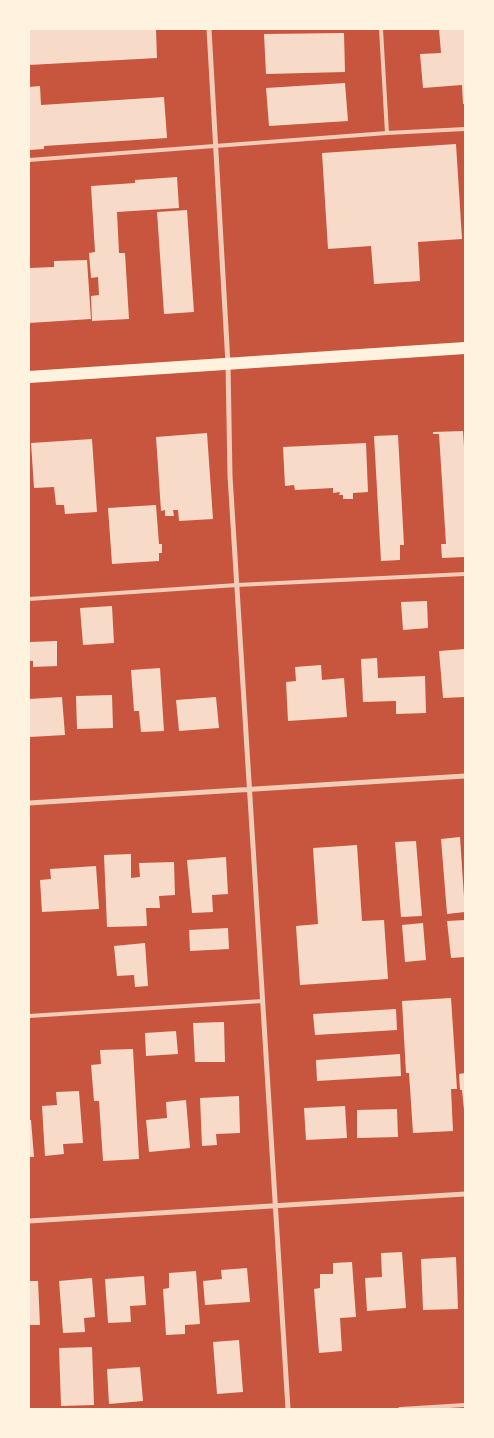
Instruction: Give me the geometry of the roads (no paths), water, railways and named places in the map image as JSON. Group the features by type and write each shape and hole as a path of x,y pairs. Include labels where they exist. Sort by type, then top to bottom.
{"main road":[{"path":"29,377 465,348"}],"street":[{"path":"209,29 228,364 230,476 288,1409"},
{"path":"29,803 465,776"},
{"path":"29,1221 465,1194"}],"lane":[{"path":"381,29 387,133"},
{"path":"29,160 387,133 465,129"},
{"path":"29,599 465,574"},
{"path":"29,1016 263,1001"},
{"path":"400,1409 465,1405"}]}
